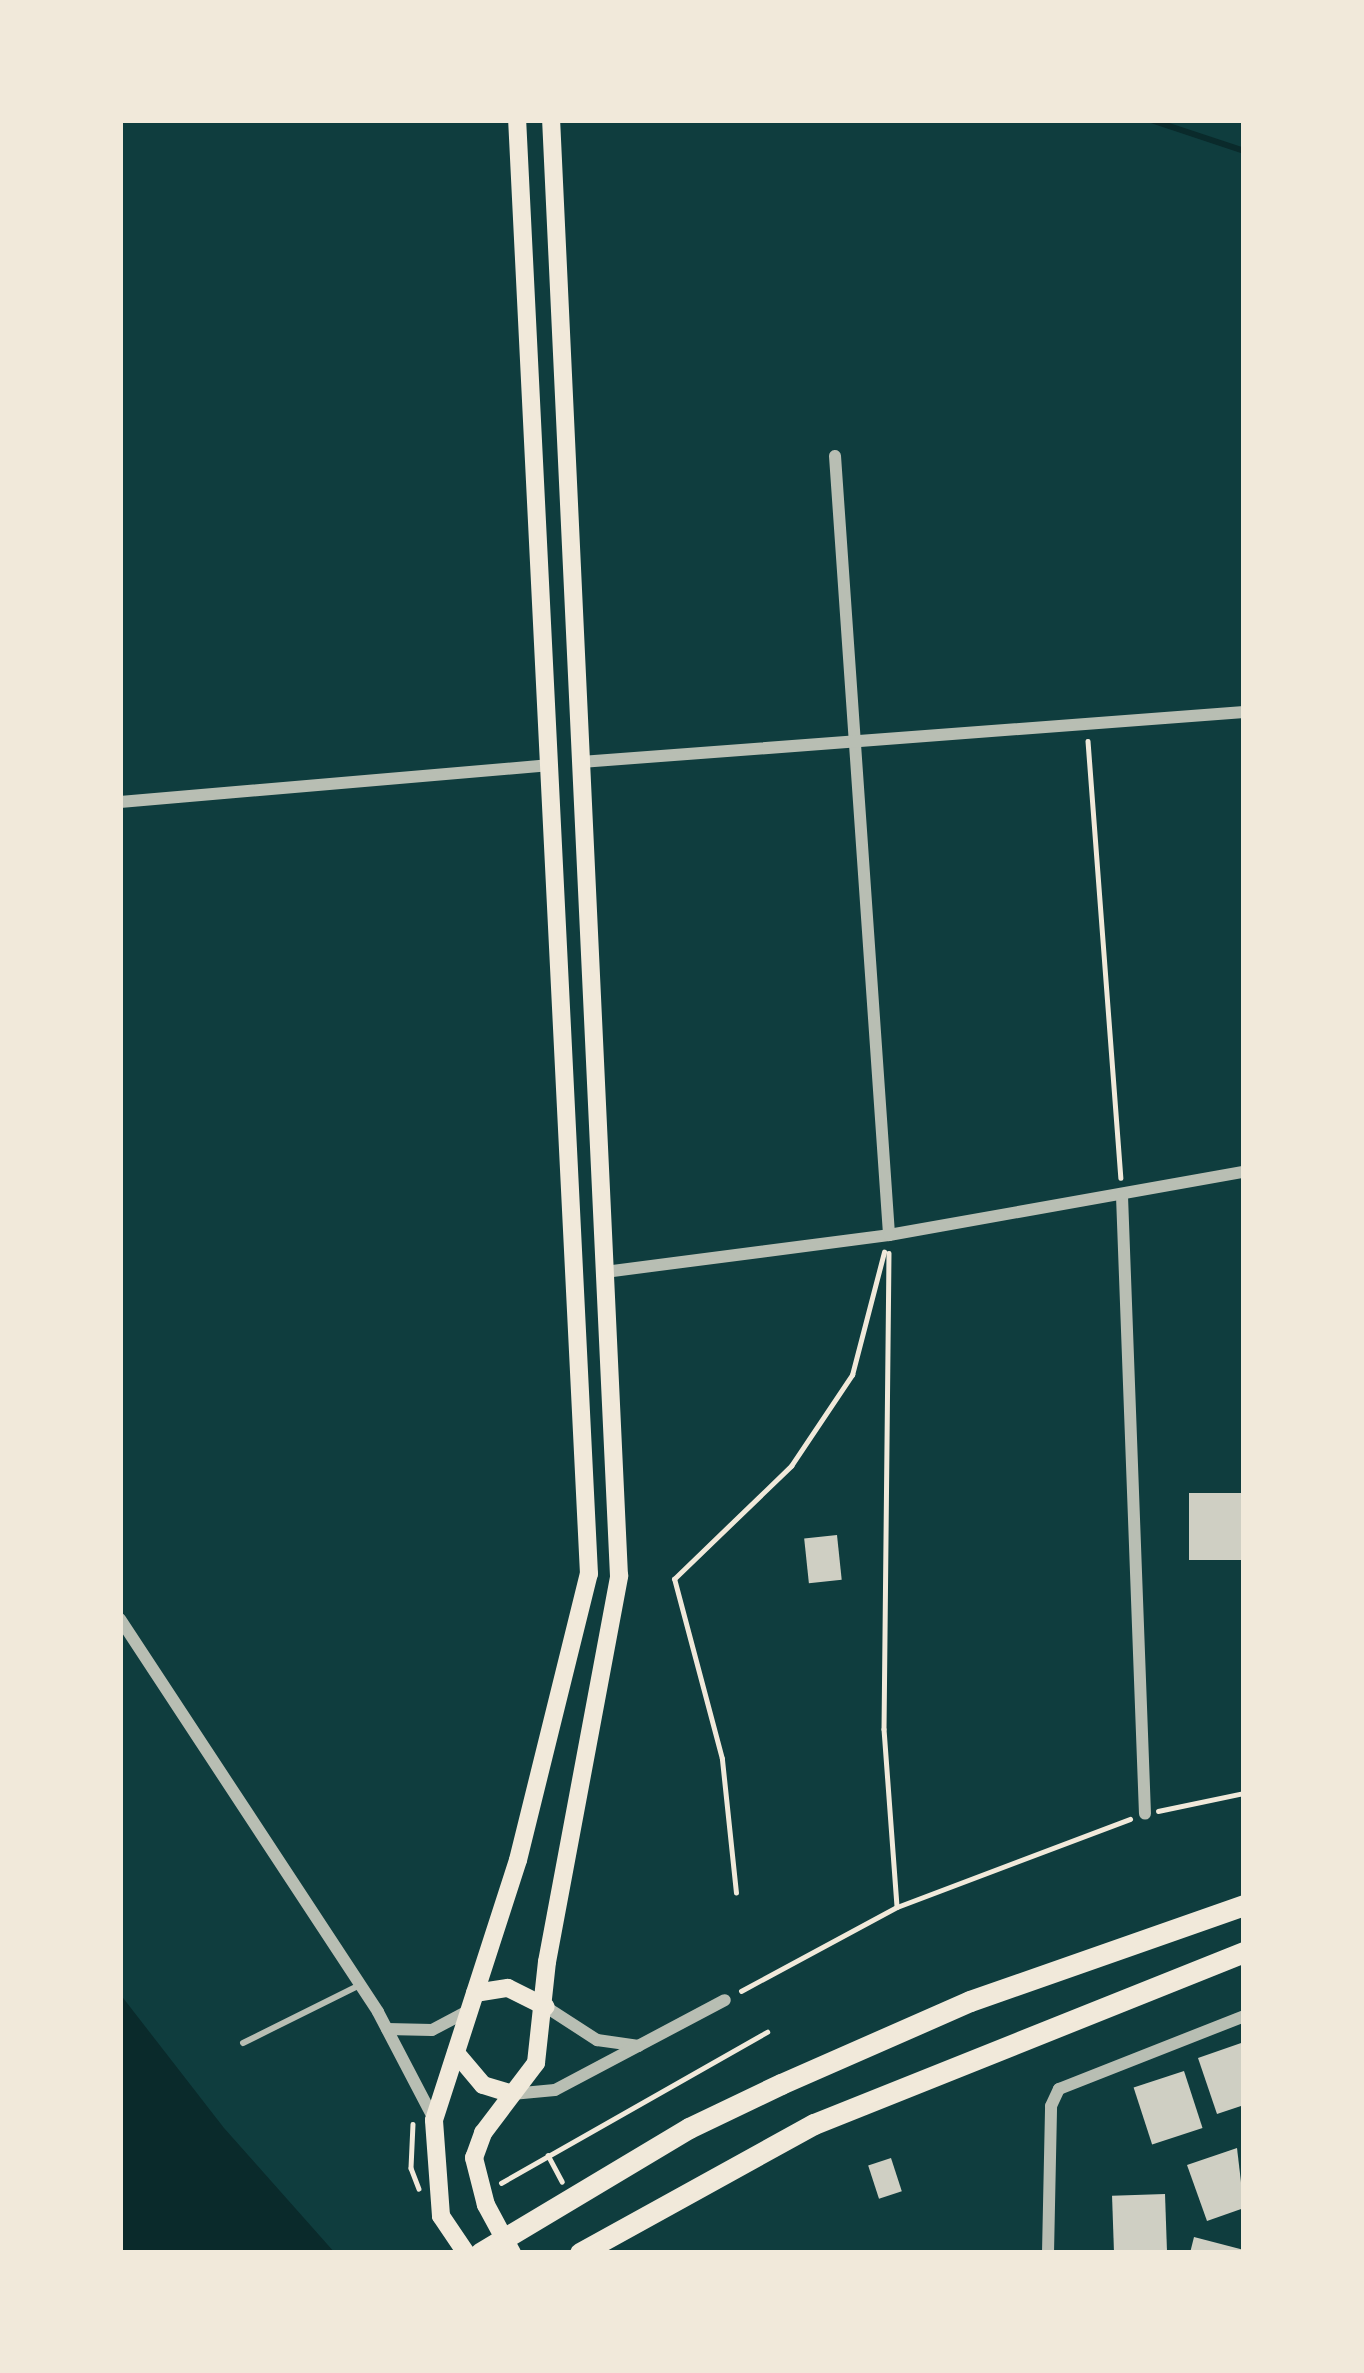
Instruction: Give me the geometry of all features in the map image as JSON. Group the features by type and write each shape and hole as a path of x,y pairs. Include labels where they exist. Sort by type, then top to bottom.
{"highway":[{"path":"480,2253 689,2128 970,2001 1244,1905"},
{"path":"581,2253 814,2125 1244,1952"}],"main road":[{"path":"466,2253 441,2216 434,2120 472,2002 590,1574 517,120"},
{"path":"512,2253 486,2205 474,2158 536,2063 546,2007 547,1962 619,1576 551,120"},
{"path":"472,2002 508,1988 546,2007"},
{"path":"456,2053 483,2085 512,2094"}],"street":[{"path":"835,456 850,742 889,1235"},
{"path":"580,763 1244,712"},
{"path":"120,802 550,765"},
{"path":"605,1272 889,1235 1244,1172"},
{"path":"1122,1196 1145,1814"},
{"path":"120,1619 360,1985 434,2120"},
{"path":"512,2094 555,2090 725,2000"},
{"path":"387,2029 432,2030 472,2002"},
{"path":"546,2007 596,2040 640,2046"},
{"path":"1048,2253 1051,2106 1059,2089 1244,2016"}],"lane":[{"path":"243,2043 360,1985"}],"path":[{"path":"1087,724 1122,1196"},
{"path":"736,1893 722,1759 674,1579 791,1466 852,1375 889,1235"},
{"path":"889,1235 884,1729 897,1907"},
{"path":"725,2000 897,1907 1145,1814 1244,1793"},
{"path":"486,2205 502,2182 767,2032"},
{"path":"413,2108 411,2168 424,2203"},
{"path":"548,2155 562,2203"}],"water":[{"path":"120,1994 224,2128 335,2253 120,2253"}],"building":[{"path":"1189,1493 1244,1493 1244,1560 1189,1560"},
{"path":"837,1535 842,1580 809,1583 804,1538"},
{"path":"1244,2042 1244,2105 1217,2114 1198,2058"},
{"path":"1184,2071 1203,2128 1152,2144 1134,2087"},
{"path":"1237,2148 1244,2208 1207,2221 1187,2165"},
{"path":"891,2158 902,2191 879,2199 868,2165"},
{"path":"1165,2194 1167,2253 1114,2253 1112,2196"},
{"path":"1194,2237 1244,2250 1244,2253 1190,2253"}],"waterway":[{"path":"1151,120 1244,151"}]}
